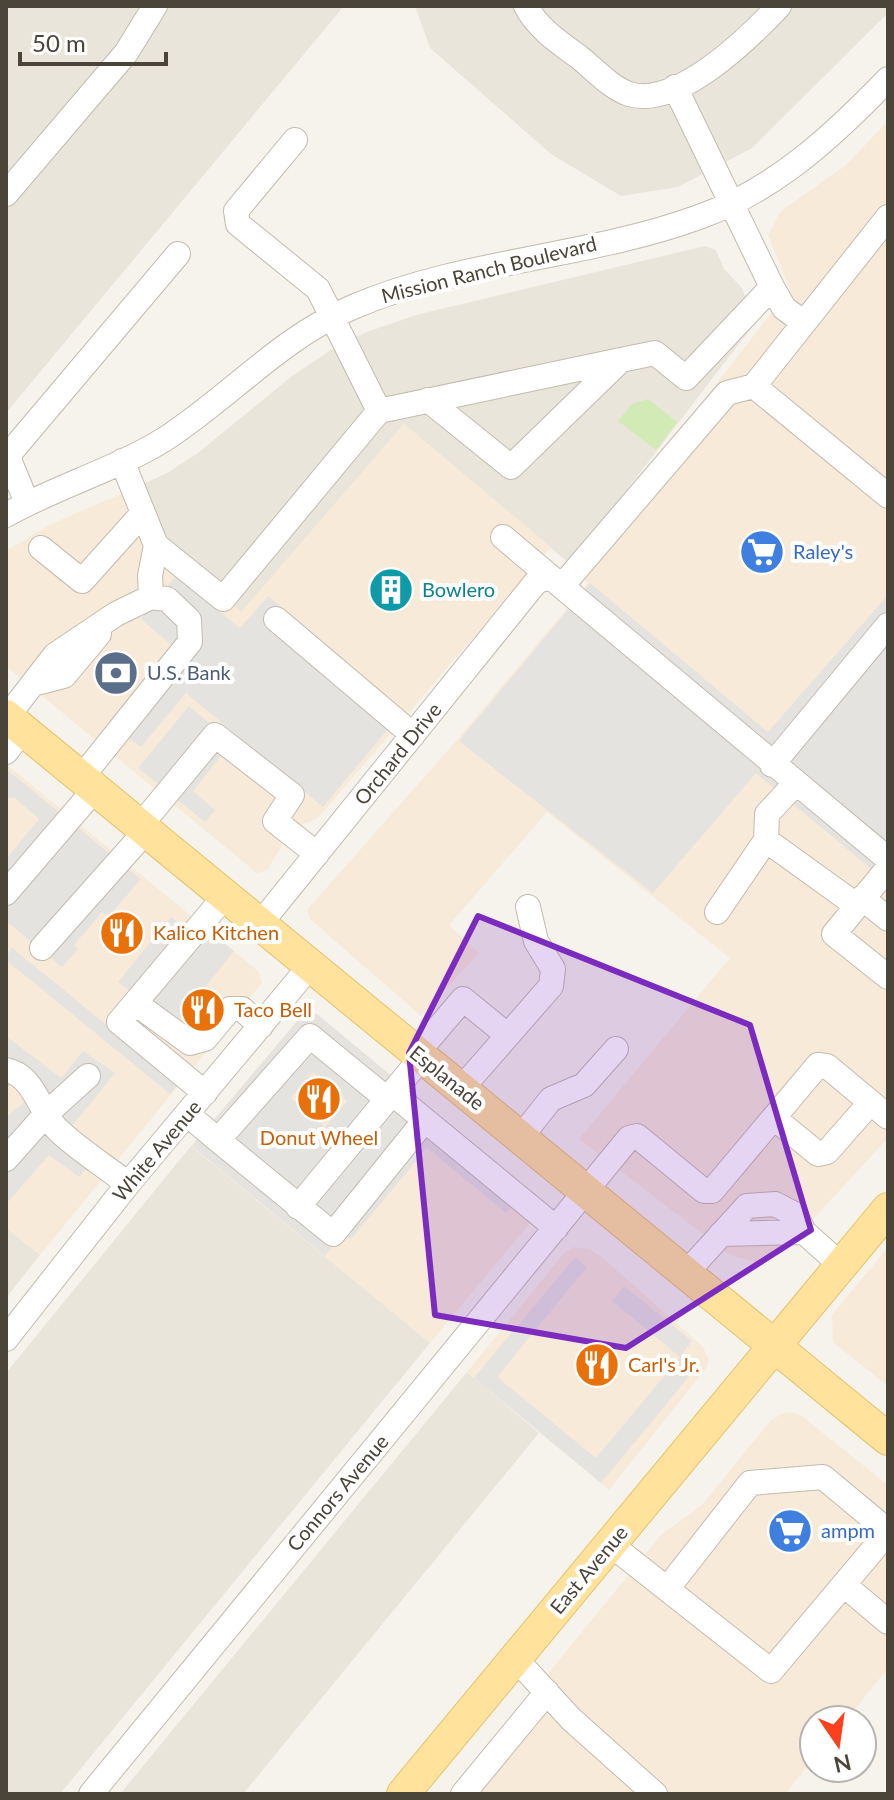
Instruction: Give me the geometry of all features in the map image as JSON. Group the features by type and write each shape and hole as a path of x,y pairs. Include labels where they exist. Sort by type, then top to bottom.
{"main road":[{"name":"Esplanade","path":"11,729 88,784 888,1439"},
{"name":"East Avenue","path":"403,1794 888,1209"}],"street":[{"path":"6,194 126,53 155,6"},
{"path":"526,6 554,38 622,91 641,96 675,87 719,61 779,6"},
{"name":"Mission Ranch Boulevard","path":"17,509 164,439 272,353 332,316 401,290 678,224 730,204 803,160 888,79"},
{"path":"675,87 772,287 784,308 804,323"},
{"path":"295,140 236,211 238,224 318,289 379,411"},
{"path":"888,217 754,386 888,496"},
{"path":"17,509 10,453 178,254"},
{"path":"122,461 156,545 223,599 379,411 655,353 686,378 772,287"},
{"path":"428,400 511,467 621,360"},
{"name":"Orchard Drive","path":"260,924 413,735 551,583 727,393 754,386"},
{"path":"41,548 82,581 143,513"},
{"path":"503,537 551,583 888,859"},
{"path":"151,597 150,576 156,545"},
{"path":"6,893 190,642 189,620 167,599 151,597 116,614 55,655 33,684 11,729"},
{"path":"276,619 413,735"},
{"path":"772,765 888,625"},
{"path":"42,948 143,829 215,735 292,795 275,821 317,854"},
{"path":"717,912 766,840 767,814 795,784"},
{"path":"766,840 888,919"},
{"path":"888,868 834,934 888,977"},
{"path":"205,1093 119,1022 225,896"},
{"path":"461,1089 551,986 553,969 536,941 528,907"},
{"name":"White Avenue","path":"6,1339 128,1184 311,965"},
{"path":"298,1207 463,999 507,1035"},
{"path":"135,1003 190,1043 205,1039 230,1009 242,1009 261,1026"},
{"path":"218,1140 310,1036 425,1120 556,1228"},
{"path":"520,1138 551,1099 584,1085 616,1049"},
{"path":"818,1065 827,1066 879,1110 827,1152 818,1154 774,1118 818,1065"},
{"path":"6,1070 13,1071 39,1097 55,1129 128,1184"},
{"path":"6,1159 47,1113 88,1076"},
{"path":"188,1115 333,1234 425,1120"},
{"name":"Connors Avenue","path":"91,1794 629,1138 637,1136 704,1191 712,1191 774,1118"},
{"path":"686,1273 721,1234 804,1232 841,1265"},
{"path":"610,1544 667,1589 771,1671 888,1532 823,1477 750,1483 667,1589"},
{"path":"844,1585 888,1622"},
{"path":"515,1658 613,1760 655,1794"},
{"path":"463,1794 547,1692"}],"highlighted area":[{"path":"478,916 750,1025 811,1230 626,1348 435,1315 409,1053"}],"shaded area":[{"path":"6,6 344,6 6,413"},
{"path":"415,6 888,6 888,13 752,148 678,187 621,196 551,154 430,48"},
{"path":"888,121 888,1138 782,1253 757,1263 730,1255 579,1139 730,958 547,812 449,925 479,953 421,1016 310,919 307,910 457,740 588,583 572,569 790,289 768,235 781,211 845,166"},
{"path":"705,246 716,250 724,269 742,288 755,323 570,564 404,424 241,613 156,541 135,488 167,473 198,453 292,376 331,350 364,333 416,315"},
{"path":"404,424 551,547 318,818 303,824 282,845 268,869 258,874 6,666 6,551 51,524 135,488 156,541 241,612"},
{"path":"176,576 240,628 268,596 344,659 339,665 399,716 323,807 186,693 141,747 109,721 171,645 141,619"},
{"path":"590,583 768,732 888,595 888,883 756,773 653,893 459,741"},
{"path":"189,706 232,742 193,791 215,810 205,822 138,768"},
{"path":"6,764 258,971 262,983 40,1255 6,1228"},
{"path":"6,769 141,879 109,916 102,912 74,945 78,949 62,967 6,921 6,859 39,819 15,798 6,798"},
{"path":"171,917 186,929 195,920 234,951 175,1025 118,982"},
{"path":"11,947 179,1084 170,1094 6,960"},
{"path":"304,1013 317,1014 545,1205 430,1343 191,1146"},
{"path":"304,1013 317,1014 400,1083 515,1203 506,1213 427,1148 351,1239 343,1233 325,1256 192,1146","holes":["313,1072 347,1101 325,1127 291,1098"]},
{"path":"6,1036 61,1078 83,1051 115,1073 72,1126 102,1149 79,1177 49,1155 6,1204 6,1117 27,1100 13,1086 6,1086"},
{"path":"191,1146 430,1343 60,1794 6,1794 6,1373"},
{"path":"6,1228 40,1255 6,1298"},
{"path":"574,1247 590,1249 604,1259 703,1347 709,1359 707,1367 609,1490 467,1372 565,1252"},
{"path":"888,1247 888,1386 833,1342 832,1315"},
{"path":"575,1257 587,1267 497,1377 596,1458 680,1357 612,1301 624,1286 692,1341 681,1355 696,1368 601,1483 474,1378"},
{"path":"467,1372 539,1433 243,1794 120,1794"},
{"path":"786,1412 799,1414 888,1485 888,1668 859,1704 798,1704 798,1778 785,1794 450,1794 661,1535 702,1505 771,1420"}],"green space":[{"path":"648,399 677,422 656,450 618,421 632,404"}],"place":[{"name":"Raley's","path":"762,552"},
{"name":"Bowlero","path":"391,590"},
{"name":"U.S. Bank","path":"116,673"},
{"name":"Kalico Kitchen","path":"122,933"},
{"name":"Taco Bell","path":"203,1010"},
{"name":"Donut Wheel","path":"319,1099"},
{"name":"Carl's Jr.","path":"597,1365"},
{"name":"ampm","path":"790,1531"}]}
